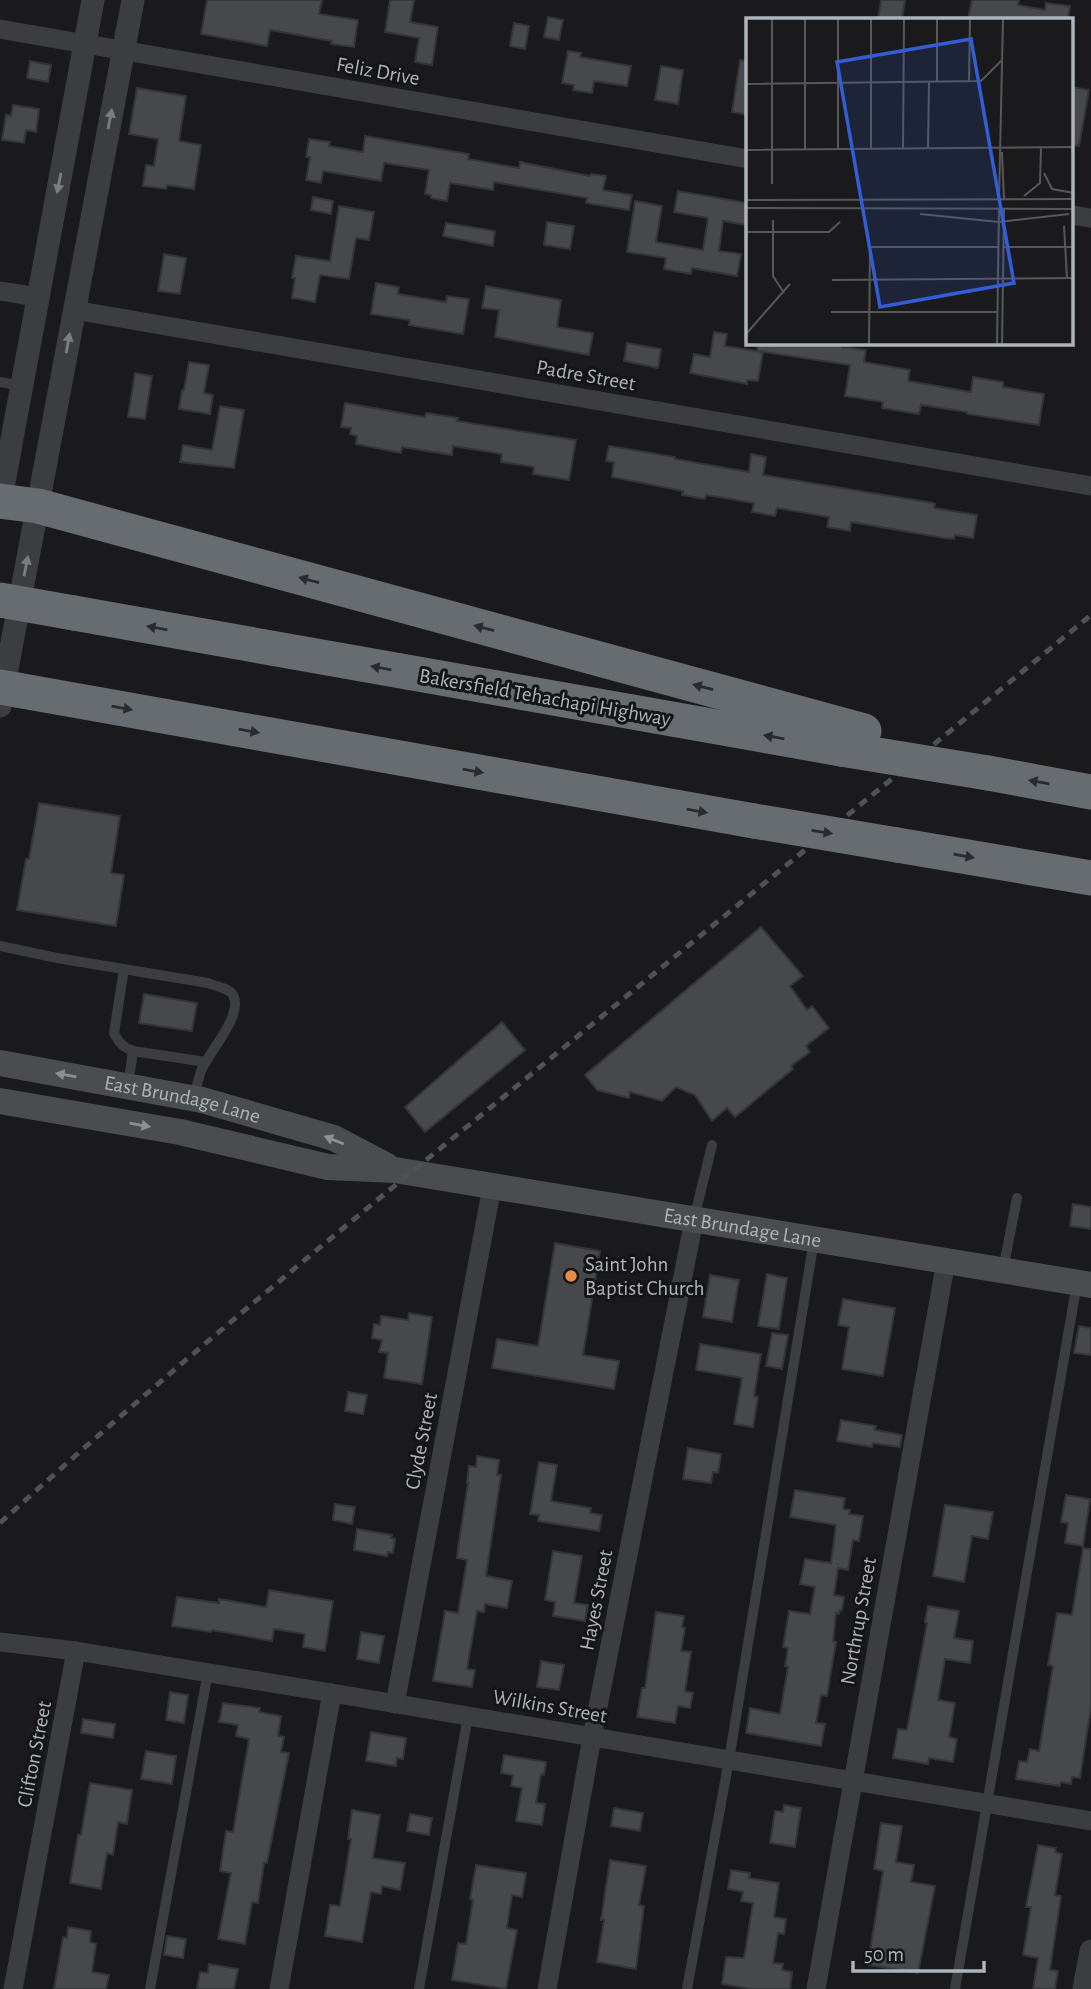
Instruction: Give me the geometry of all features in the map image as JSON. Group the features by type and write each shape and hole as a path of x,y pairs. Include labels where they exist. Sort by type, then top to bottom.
{"highway":[{"path":"0,502 38,506 852,740 988,773 1091,792"},
{"name":"Bakersfield Tehachapi Highway","path":"0,600 852,740"},
{"path":"4,693 63,697 754,821 1091,877"}],"main road":[{"name":"East Brundage Lane","path":"0,1063 193,1099 334,1138 395,1170"},
{"name":"East Brundage Lane","path":"0,1101 180,1132 328,1167 395,1170 1084,1284"}],"street":[{"path":"0,502 11,384 37,297 93,0"},
{"path":"4,693 133,0"},
{"name":"Feliz Drive","path":"0,29 746,159"},
{"path":"0,291 37,297"},
{"name":"Padre Street","path":"74,310 1091,486"},
{"name":"Clyde Street","path":"395,1703 492,1188"},
{"name":"Hayes Street","path":"547,1989 592,1737 694,1220"},
{"name":"Northrup Street","path":"816,1989 946,1261"},
{"name":"Wilkins Street","path":"0,1642 208,1672 1091,1821"},
{"name":"Clifton Street","path":"13,1989 76,1651"},
{"path":"279,1989 332,1693"},
{"path":"1084,1989 1091,1951"}],"lane":[{"path":"0,946 208,983 233,994 233,1015 201,1071 193,1099"},
{"path":"124,969 114,1033 118,1042 133,1051 206,1062"},
{"path":"127,1086 133,1051"},
{"path":"694,1220 712,1145"},
{"path":"1003,1270 1017,1199"},
{"path":"688,1989 729,1760 814,1239"},
{"path":"955,1989 1084,1284"},
{"path":"150,1989 208,1672"},
{"path":"419,1989 468,1716"}],"building":[{"path":"207,0 322,0 319,14 358,20 354,47 270,30 267,46 201,34"},
{"path":"390,0 414,0 410,22 438,27 432,65 415,62 419,38 385,32"},
{"path":"881,0 905,0 902,18 878,18"},
{"path":"972,0 1019,0 1018,5 1045,10 1046,3 1070,6 1068,18 968,18"},
{"path":"548,17 563,20 559,40 544,37"},
{"path":"514,23 529,26 525,49 510,46"},
{"path":"568,51 581,53 580,57 631,66 627,86 594,81 592,93 573,90 574,85 562,83"},
{"path":"740,60 746,61 746,115 732,112"},
{"path":"30,61 51,65 48,82 27,78"},
{"path":"661,66 683,70 678,104 655,100"},
{"path":"1074,87 1089,90 1079,146 1074,145"},
{"path":"137,88 186,96 179,141 201,145 194,189 167,185 166,189 143,186 146,165 154,166 158,139 129,134"},
{"path":"13,105 39,109 36,132 26,130 24,143 2,140 6,115 11,116"},
{"path":"365,136 469,154 468,159 519,168 520,162 590,176 606,176 603,190 632,195 629,210 586,203 587,198 494,182 493,190 450,183 447,201 431,198 431,195 425,194 429,170 384,163 381,181 323,171 321,183 306,180 310,157 306,157 309,139 330,142 329,146 363,152"},
{"path":"678,191 746,203 746,225 723,221 719,251 741,254 737,276 692,268 691,274 664,269 666,258 627,252 635,201 662,206 656,242 703,250 708,218 674,212"},
{"path":"313,197 333,201 331,214 311,210"},
{"path":"339,206 374,212 369,240 356,238 349,279 320,275 315,302 292,298 296,256 330,261"},
{"path":"547,222 574,226 570,249 544,245"},
{"path":"446,223 495,231 493,246 443,236"},
{"path":"164,254 186,258 180,294 158,291"},
{"path":"376,283 399,287 398,294 446,302 447,296 469,299 463,334 409,325 410,320 371,314"},
{"path":"486,286 561,300 557,327 593,333 589,355 495,337 499,310 482,308"},
{"path":"714,332 727,334 725,346 763,352 758,381 747,380 747,384 690,373 694,354 710,357"},
{"path":"627,343 661,349 658,368 624,361"},
{"path":"758,345 842,345 866,350 864,362 910,370 908,381 971,392 973,377 1003,382 1003,387 1044,394 1039,425 921,405 919,414 882,408 883,402 845,396 850,365 757,351"},
{"path":"189,362 209,365 204,393 213,395 210,414 179,409"},
{"path":"135,373 152,376 145,419 128,417"},
{"path":"345,403 425,417 426,413 458,418 457,421 576,440 569,480 533,474 534,467 501,462 502,454 453,446 452,455 402,447 401,453 356,444 357,436 350,434 351,428 341,427"},
{"path":"220,406 244,410 234,468 180,462 183,445 212,450"},
{"path":"609,446 749,472 751,454 766,457 763,475 933,503 934,508 977,515 973,538 955,535 954,539 944,538 851,522 850,531 827,527 829,517 777,508 775,516 752,512 754,503 706,495 705,499 682,495 683,491 612,477 614,462 606,461"},
{"path":"39,803 120,816 111,873 124,875 116,926 17,910"},
{"path":"761,927 803,976 790,986 807,1010 812,1006 829,1028 806,1046 810,1052 791,1066 793,1069 735,1117 727,1108 712,1121 695,1095 676,1087 662,1101 630,1092 629,1098 597,1090 585,1075"},
{"path":"144,994 197,1003 192,1031 139,1023"},
{"path":"502,1022 525,1050 425,1132 405,1107"},
{"path":"1073,1204 1091,1207 1091,1229 1070,1226"},
{"path":"555,1243 600,1251 583,1355 619,1361 614,1389 492,1368 497,1339 538,1346"},
{"path":"767,1274 787,1278 779,1329 758,1326"},
{"path":"710,1275 739,1280 732,1322 703,1317"},
{"path":"843,1299 895,1308 883,1376 842,1369 849,1327 838,1325"},
{"path":"409,1313 432,1317 422,1384 384,1378 388,1353 379,1352 382,1340 372,1338 374,1324 380,1325 381,1316 408,1320"},
{"path":"1079,1326 1091,1328 1091,1355 1074,1353"},
{"path":"772,1333 788,1335 782,1369 766,1366"},
{"path":"700,1344 761,1354 754,1396 758,1397 753,1427 734,1424 742,1378 696,1370"},
{"path":"348,1392 367,1395 363,1414 345,1411"},
{"path":"841,1420 876,1426 875,1430 902,1435 900,1447 873,1443 872,1447 837,1441"},
{"path":"688,1448 721,1454 718,1473 713,1472 711,1483 683,1479"},
{"path":"477,1456 499,1460 497,1475 501,1475 486,1576 512,1581 507,1608 485,1604 484,1612 477,1611 467,1669 475,1670 472,1687 433,1681 445,1611 458,1613 467,1560 457,1558 458,1548 469,1466 476,1467"},
{"path":"539,1462 557,1465 551,1501 591,1508 590,1513 602,1515 599,1531 538,1521 539,1515 530,1514"},
{"path":"795,1490 845,1498 843,1509 850,1510 849,1514 863,1516 859,1541 853,1540 848,1570 838,1568 834,1595 844,1597 842,1610 839,1614 836,1613 833,1641 836,1642 827,1696 821,1695 816,1723 825,1724 821,1746 746,1733 750,1708 780,1714 788,1667 785,1666 788,1648 783,1647 789,1611 810,1614 815,1587 800,1584 805,1559 831,1563 836,1525 790,1517"},
{"path":"1066,1495 1090,1499 1083,1546 1065,1543 1068,1523 1061,1522"},
{"path":"335,1504 355,1507 352,1524 333,1520"},
{"path":"945,1505 993,1512 988,1539 972,1536 964,1582 933,1576"},
{"path":"357,1529 392,1535 391,1538 395,1539 393,1553 388,1552 387,1556 354,1550"},
{"path":"1083,1548 1091,1549 1091,1707 1080,1778 1072,1777 1071,1784 1061,1782 1060,1786 1016,1779 1019,1761 1027,1762 1030,1749 1039,1751 1053,1666 1048,1665 1057,1613 1072,1615"},
{"path":"553,1551 582,1556 574,1603 588,1605 585,1621 553,1616 555,1602 545,1600"},
{"path":"269,1590 333,1601 325,1651 303,1647 305,1634 274,1629 272,1641 172,1626 177,1597 219,1603 219,1599 266,1607"},
{"path":"928,1606 959,1611 954,1638 973,1641 970,1663 945,1659 938,1700 955,1703 949,1737 957,1739 953,1762 929,1758 928,1764 893,1758 898,1729 907,1730"},
{"path":"656,1612 684,1616 681,1651 691,1652 685,1691 693,1693 690,1708 678,1706 675,1723 637,1717 642,1688 645,1688"},
{"path":"361,1632 384,1636 379,1663 357,1659"},
{"path":"541,1661 564,1665 559,1690 537,1687"},
{"path":"170,1692 188,1695 184,1723 166,1720"},
{"path":"223,1703 260,1708 259,1712 281,1716 278,1736 284,1737 281,1752 289,1753 267,1863 264,1863 258,1903 252,1902 245,1944 218,1939 231,1873 220,1871 226,1831 233,1832 249,1739 236,1736 238,1725 219,1722"},
{"path":"83,1719 115,1724 113,1738 81,1733"},
{"path":"371,1732 406,1738 403,1759 397,1758 396,1766 366,1761"},
{"path":"146,1751 176,1756 172,1784 141,1779"},
{"path":"504,1755 546,1762 536,1803 545,1804 542,1825 516,1821 522,1788 511,1786 513,1775 501,1773"},
{"path":"90,1783 132,1790 127,1824 118,1822 113,1855 107,1853 101,1889 70,1883"},
{"path":"784,1805 801,1808 795,1847 770,1843 775,1811 783,1812"},
{"path":"614,1808 643,1813 640,1831 611,1826"},
{"path":"352,1810 380,1815 373,1858 405,1863 400,1890 382,1886 381,1894 371,1892 362,1942 325,1936 330,1905 340,1906 351,1839 348,1839"},
{"path":"410,1814 432,1818 429,1835 407,1831"},
{"path":"881,1823 902,1826 896,1862 914,1865 911,1882 935,1886 918,1973 869,1965 883,1871 874,1869"},
{"path":"1038,1845 1056,1848 1055,1852 1062,1854 1055,1895 1061,1896 1050,1970 1058,1971 1055,1989 1033,1989 1038,1958 1023,1955 1031,1907 1026,1907"},
{"path":"610,1860 646,1866 639,1905 644,1906 636,1969 597,1962"},
{"path":"476,1865 526,1873 522,1897 512,1895 507,1928 517,1930 506,1989 452,1980 458,1943 466,1944"},
{"path":"731,1870 750,1873 749,1878 779,1883 774,1917 786,1919 784,1934 778,1933 773,1963 783,1964 782,1970 792,1972 790,1989 751,1989 722,1984 726,1957 744,1958 753,1903 741,1901 743,1892 728,1889"},
{"path":"68,1927 91,1931 90,1942 96,1944 92,1972 109,1975 106,1989 54,1989 63,1937 67,1938"},
{"path":"167,1936 186,1939 183,1958 164,1955"},
{"path":"209,1964 238,1969 234,1989 197,1989 200,1972 208,1973"}],"railway":[{"path":"0,1523 193,1354 324,1244 1091,615"}],"place":[{"name":"Saint John Baptist Church","path":"571,1276"}]}
